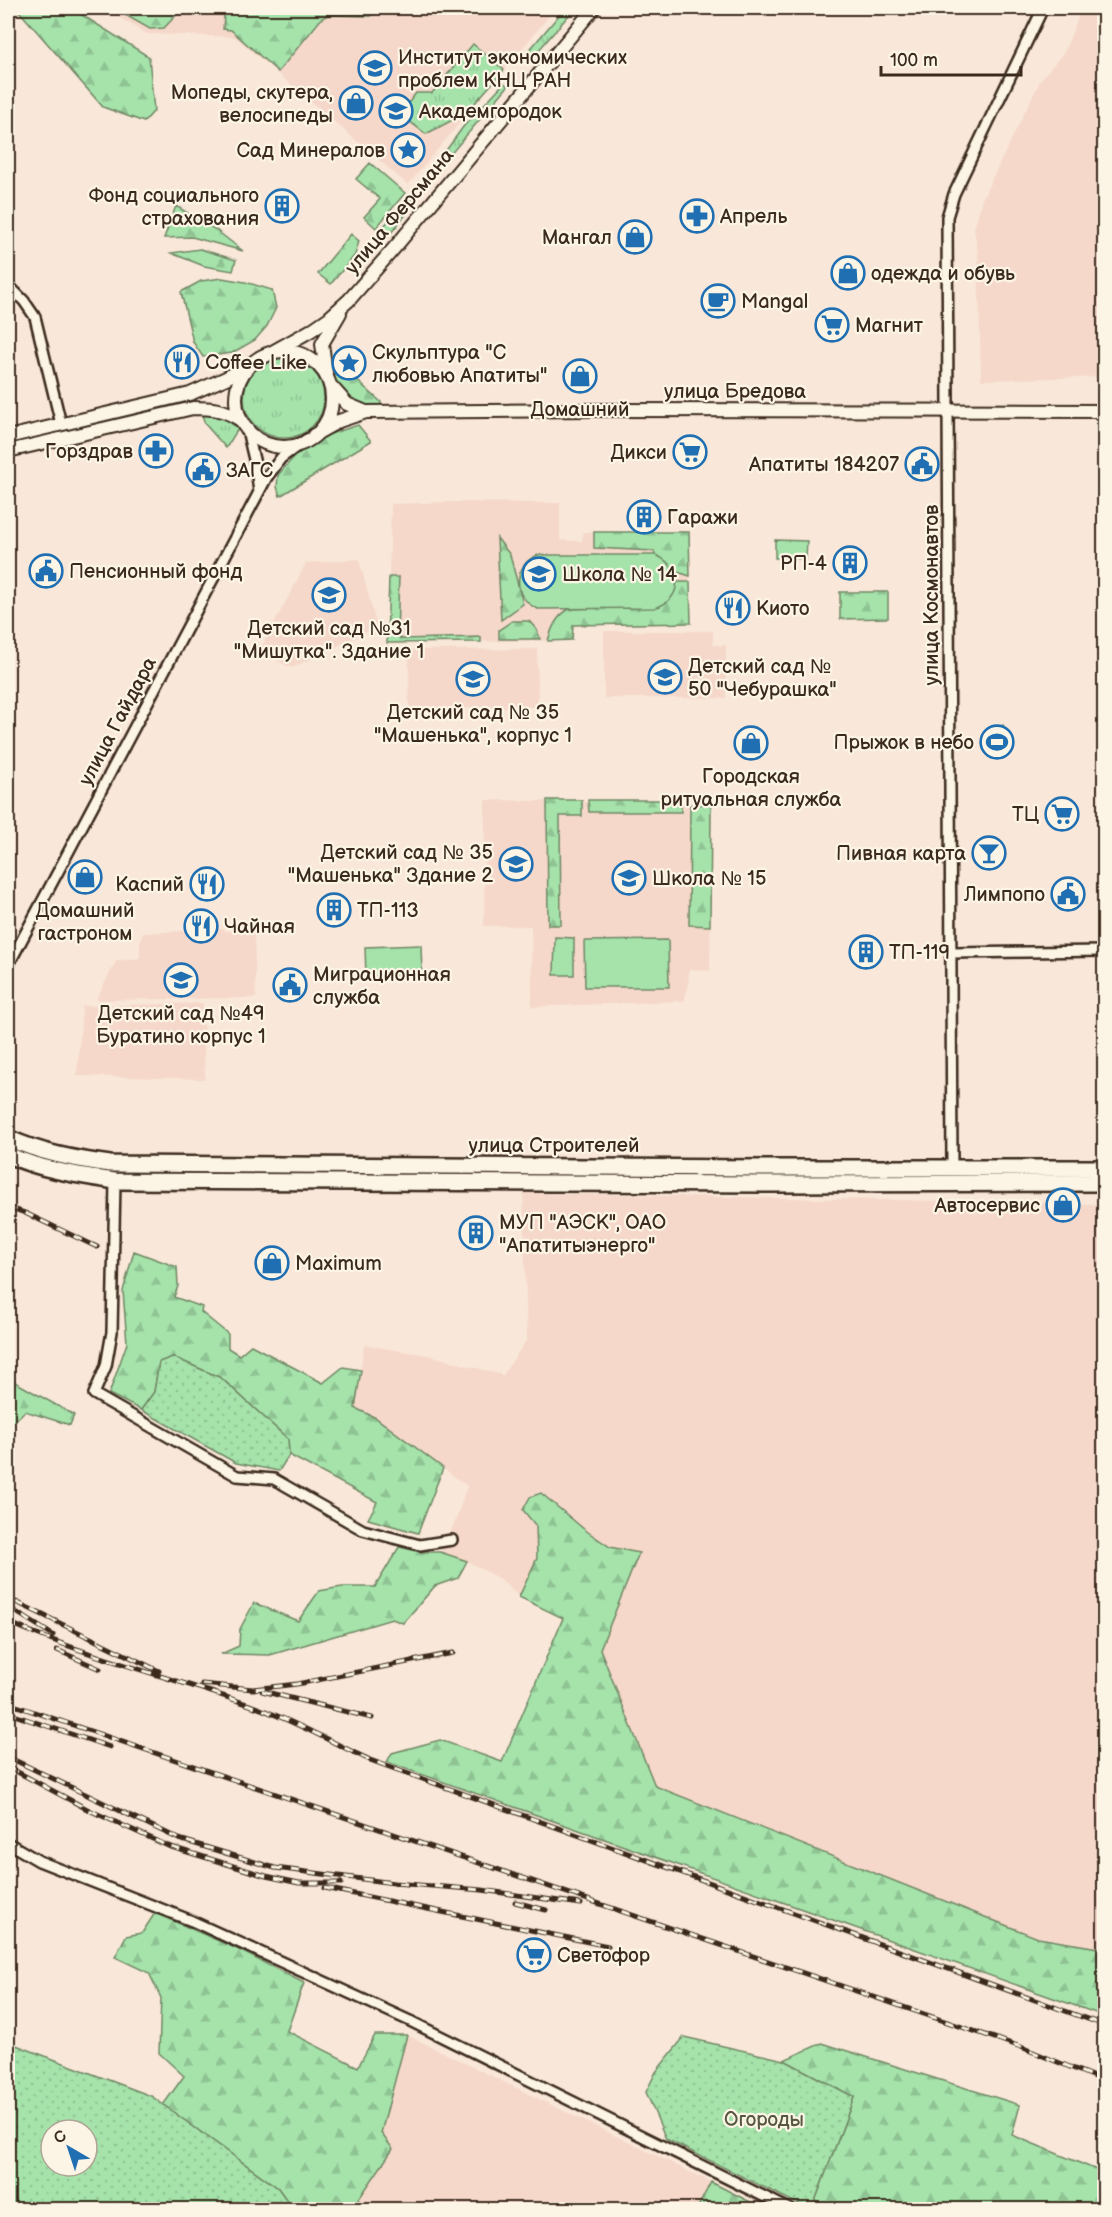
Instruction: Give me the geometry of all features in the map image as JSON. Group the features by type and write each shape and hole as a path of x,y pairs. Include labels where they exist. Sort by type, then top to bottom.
{"main road":[{"name":"улица Строителей","path":"8,1138 43,1152 110,1164 1104,1168"},
{"name":"улица Строителей","path":"8,1155 59,1173 115,1181 1104,1183"},
{"path":"290,1181 291,1164"},
{"path":"545,1182 546,1165"},
{"path":"952,1167 952,1184"}],"street":[{"name":"улица Ферсмана","path":"329,380 323,360 322,344 349,300 594,8"},
{"name":"улица Космонавтов","path":"952,1167 947,217 954,194 1043,8"},
{"path":"8,285 35,316 64,438"},
{"name":"улица Ферсмана","path":"8,437 190,394 226,378 310,331 349,300"},
{"path":"239,419 236,394 242,377 249,367 263,357 284,350 294,351 312,360 347,404 366,412"},
{"path":"311,437 328,421 332,412 333,394 329,380"},
{"path":"8,451 194,408 213,408 230,413 265,444 275,447 294,446 339,421 366,412"},
{"name":"улица Бредова","path":"366,412 1104,411"},
{"path":"247,429 259,492"},
{"name":"улица Гайдара","path":"8,966 259,492 281,458 311,437"},
{"path":"951,953 1104,951"},
{"path":"115,1181 112,1332 106,1366 94,1394 237,1476 274,1479 363,1530 420,1545 452,1540"},
{"path":"8,1843 39,1861 192,1921 410,2021 791,2210"}],"shaded area":[{"name":"Академгородок","path":"103,8 556,8 408,185 235,37 147,34"},
{"path":"1082,8 1104,8 1104,377 981,380 978,253 974,229 982,199 1041,79 1064,52"},
{"name":"Школа № 14","path":"560,503 560,540 582,541 583,532 689,532 691,623 573,625 572,640 387,643 391,504"},
{"name":"Детский сад №31 \"Мишутка\". Здание 1","path":"359,559 377,627 292,668 259,652 306,563"},
{"name":"Детский сад № 50 \"Чебурашка\"","path":"604,631 713,631 713,645 726,645 726,698 604,698"},
{"name":"Детский сад № 35 \"Машенька\", корпус 1","path":"537,649 538,707 409,709 409,650"},
{"name":"Школа № 15","path":"485,800 712,804 710,971 689,969 688,988 684,1001 532,1007 531,926 484,926"},
{"name":"Детский сад №49 Буратино корпус 1","path":"224,929 225,931 254,930 256,998 96,1000 116,961 140,958 140,942 143,933"},
{"path":"203,1003 205,1079 77,1076 82,1006"},
{"path":"523,1193 1104,1204 1104,1949 1038,1938 655,1786 600,1649 638,1553 610,1547 585,1530 536,1526 537,1558 519,1597 501,1580 467,1561 440,1552 455,1522 467,1486 376,1419 355,1408 364,1345 428,1355 503,1375 527,1339"},
{"path":"407,2035 711,2182 697,2209 352,2210 393,2149 381,2133"}],"green space":[{"path":"8,8 71,8 149,57 154,111 144,122 103,107 19,11 8,12"},
{"path":"113,8 183,8 164,28 150,29"},
{"path":"229,8 378,8 371,16 328,15 322,18 278,72 231,30 223,29 224,14"},
{"path":"565,8 575,8 532,58 527,53"},
{"path":"473,44 504,70 466,113 426,134 400,114 416,93 432,93"},
{"path":"504,83 508,86 449,156 445,152 463,127"},
{"path":"370,163 405,193 376,228 364,217 380,199 356,179"},
{"path":"408,197 415,203 387,238 379,232"},
{"path":"176,206 216,230 243,251 192,237 164,238"},
{"path":"351,234 359,241 355,255 331,284 318,274"},
{"path":"200,249 236,260 233,271 204,266 171,253"},
{"path":"222,278 272,290 276,308 267,326 255,340 232,353 203,357 193,342 181,292 201,281"},
{"path":"276,358 292,358 313,369 324,390 324,406 313,427 292,438 276,438 262,432 250,420 244,406 244,390 250,376 262,364"},
{"path":"327,363 344,369 381,402 380,408 360,403 346,395 335,382"},
{"path":"201,412 222,416 238,429 226,448 205,424"},
{"path":"358,425 371,441 280,496 277,487 278,475 293,458 321,437"},
{"path":"594,532 689,532 690,576 674,571 663,559 655,555 654,551 594,548"},
{"path":"497,538 510,555 523,604 501,620"},
{"path":"775,540 807,541 806,559 775,558"},
{"path":"538,555 655,555 671,566 677,582 671,598 654,608 538,609 523,597 518,582 523,566"},
{"path":"389,577 399,577 397,636 402,639 481,637 481,642 387,643"},
{"path":"677,582 690,582 691,623 573,625 572,640 548,641 555,623 569,609 659,606"},
{"path":"840,592 888,592 888,618 840,619"},
{"path":"512,621 529,621 537,630 540,639 499,639 499,630"},
{"name":"Прыжок в небо","path":"1003,725 1008,741 1007,748 1001,755 990,755 987,751 986,739"},
{"path":"547,800 582,800 582,816 560,816 561,925 548,925"},
{"path":"588,800 681,800 681,812 589,812"},
{"path":"711,804 710,926 689,925 690,805"},
{"path":"555,937 574,938 574,975 554,975"},
{"path":"668,940 669,987 585,987 584,941"},
{"path":"421,945 422,974 366,976 365,947"},
{"path":"134,1251 177,1267 178,1286 174,1297 202,1307 201,1312 228,1334 228,1348 239,1355 251,1345 323,1383 343,1367 361,1370 355,1408 376,1418 443,1468 418,1533 368,1519 377,1502 289,1455 288,1439 221,1378 173,1357 159,1362 154,1392 141,1410 109,1394 127,1343 123,1291"},
{"path":"173,1357 221,1378 288,1439 289,1455 279,1471 236,1463 141,1410 154,1392 159,1362"},
{"path":"8,1378 74,1415 70,1425 25,1411 8,1427"},
{"path":"541,1493 585,1530 610,1547 639,1553 600,1649 655,1786 1038,1938 1104,1949 1104,2016 387,1762 392,1753 440,1740 502,1762 563,1618 519,1597 537,1558 536,1526 523,1510 530,1497"},
{"path":"399,1547 421,1552 440,1552 467,1561 458,1578 435,1586 403,1623 392,1619 270,1655 221,1654 239,1646 240,1629 254,1603 298,1621 319,1591 342,1587 375,1587"},
{"path":"155,1913 235,1948 304,1983 287,2031 358,2067 375,2035 407,2035 381,2133 393,2149 352,2209 293,2209 278,2188 163,2105 184,2076 159,2053 161,1998 149,1973 115,1957 126,1936 142,1933"},
{"name":"Огороды","path":"684,2037 784,2060 854,2097 812,2209 666,2139 646,2092 656,2072"},
{"path":"8,2042 151,2096 278,2188 293,2209 8,2209"},
{"path":"822,2043 1020,2105 1012,2135 1104,2173 1104,2209 812,2209 854,2097 784,2060"},
{"path":"711,2182 764,2209 697,2209"}],"railway":[{"path":"8,1207 97,1247"},
{"path":"16,1602 159,1671"},
{"path":"8,1607 53,1635"},
{"path":"8,1622 101,1657 258,1708 370,1760 1104,2025"},
{"path":"57,1650 100,1669"},
{"path":"202,1684 253,1689 297,1684 453,1653"},
{"path":"262,1691 372,1718"},
{"path":"8,1703 1021,2047 1104,2081"},
{"path":"8,1713 110,1747"},
{"path":"8,1757 179,1839 275,1868 394,1883 482,1890 581,1904"},
{"path":"10,1768 89,1810 168,1846 266,1876 299,1883 341,1883"},
{"path":"325,1888 608,1946"},
{"path":"515,1902 546,1910"}],"place":[{"name":"Институт экономических проблем КНЦ РАН","path":"375,68"},
{"name":"Мопеды, скутера, велосипеды","path":"356,103"},
{"name":"Академгородок","path":"396,111"},
{"name":"Сад Минералов","path":"408,150"},
{"name":"Фонд социального страхования","path":"282,206"},
{"name":"Апрель","path":"697,216"},
{"name":"Мангал","path":"635,237"},
{"name":"одежда и обувь","path":"848,273"},
{"name":"Mangal","path":"718,301"},
{"name":"Магнит","path":"832,325"},
{"name":"Coffee Like","path":"182,362"},
{"name":"Скульптура \"С любовью Апатиты\"","path":"349,363"},
{"name":"Домашний","path":"580,376"},
{"name":"Горздрав","path":"156,451"},
{"name":"Дикси","path":"690,452"},
{"name":"Апатиты 184207","path":"922,464"},
{"name":"ЗАГС","path":"203,470"},
{"name":"Гаражи","path":"644,517"},
{"name":"РП-4","path":"850,563"},
{"name":"Пенсионный фонд","path":"46,571"},
{"name":"Школа № 14","path":"539,574"},
{"name":"Детский сад №31 \"Мишутка\". Здание 1","path":"329,595"},
{"name":"Киото","path":"733,608"},
{"name":"Детский сад № 50 \"Чебурашка\"","path":"665,677"},
{"name":"Детский сад № 35 \"Машенька\", корпус 1","path":"473,679"},
{"name":"Прыжок в небо","path":"997,742"},
{"name":"Городская ритуальная служба","path":"751,743"},
{"name":"ТЦ","path":"1062,814"},
{"name":"Пивная карта","path":"989,853"},
{"name":"Детский сад № 35 \"Машенька\" Здание 2","path":"516,864"},
{"name":"Домашний гастроном","path":"85,877"},
{"name":"Школа № 15","path":"629,878"},
{"name":"Каспий","path":"207,884"},
{"name":"Лимпопо","path":"1068,894"},
{"name":"ТП-113","path":"334,910"},
{"name":"Чайная","path":"201,926"},
{"name":"ТП-119","path":"866,952"},
{"name":"Детский сад №49 Буратино корпус 1","path":"181,980"},
{"name":"Миграционная служба","path":"290,985"},
{"name":"Автосервис","path":"1063,1205"},
{"name":"МУП \"АЭСК\", ОАО \"Апатитыэнерго\"","path":"476,1233"},
{"name":"Maximum","path":"272,1263"},
{"name":"Светофор","path":"534,1955"}]}
